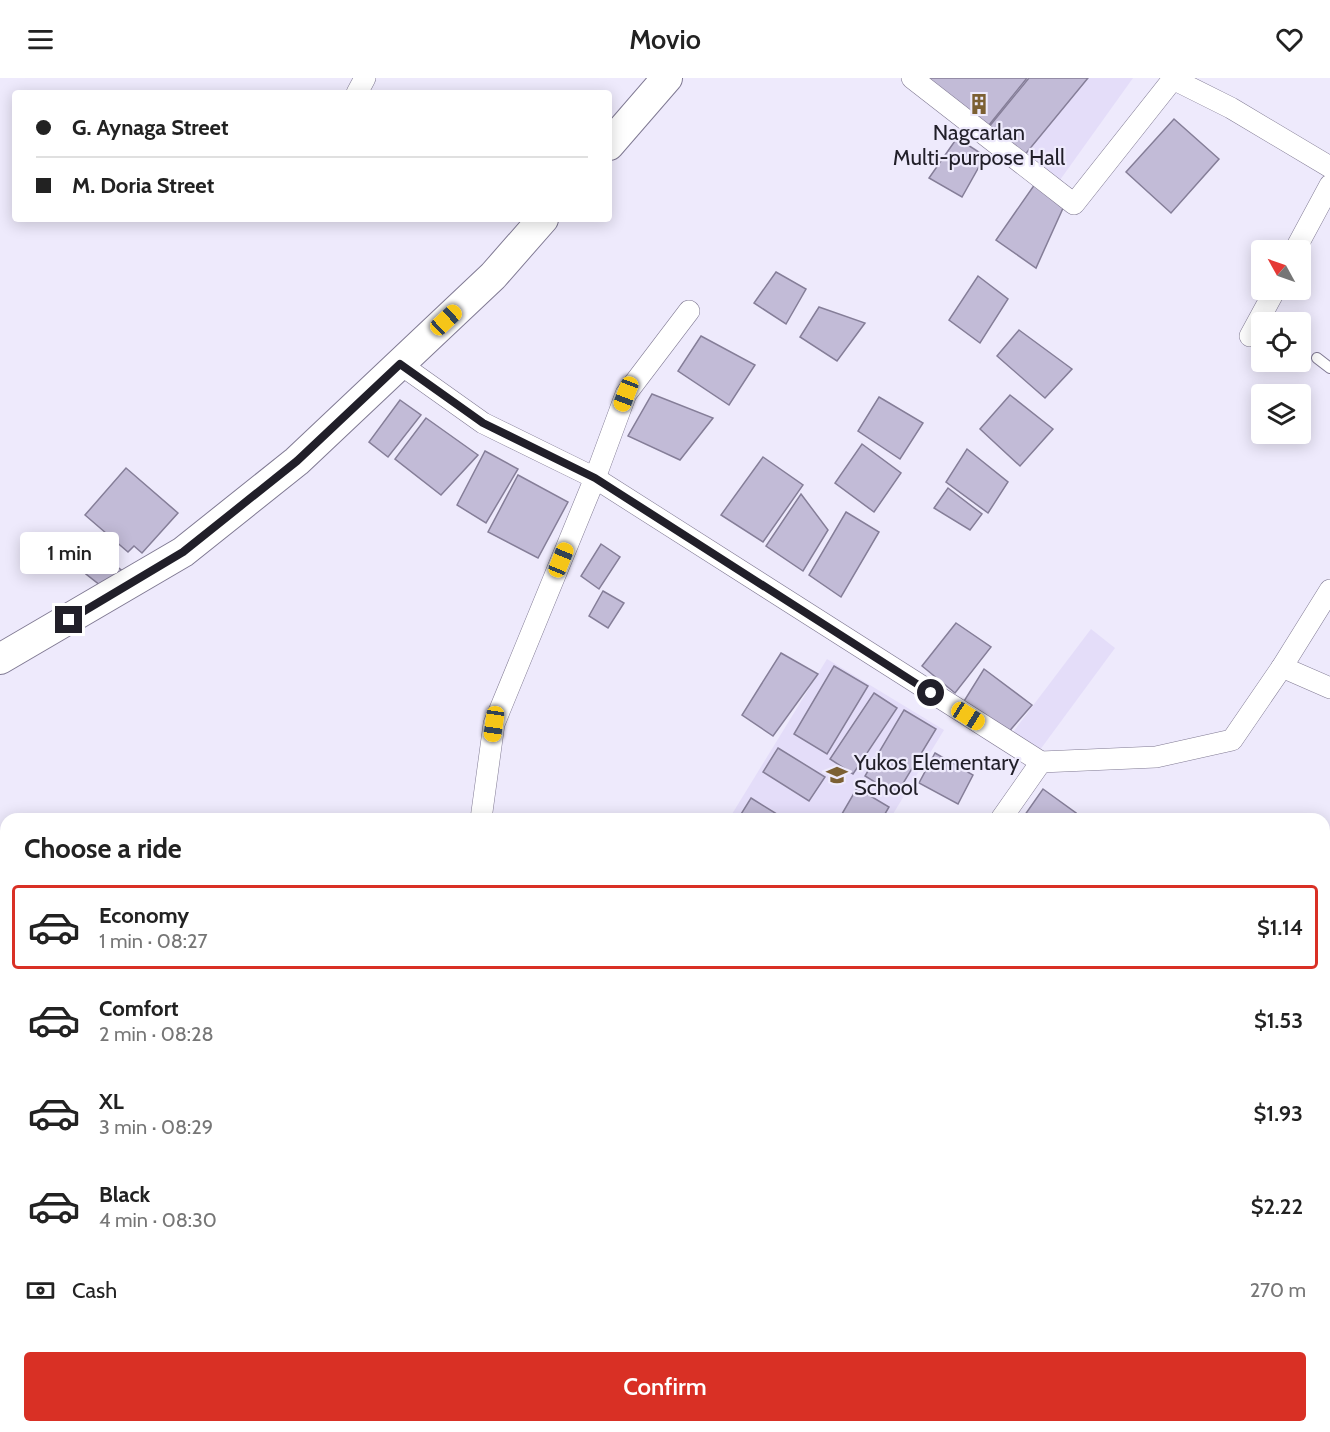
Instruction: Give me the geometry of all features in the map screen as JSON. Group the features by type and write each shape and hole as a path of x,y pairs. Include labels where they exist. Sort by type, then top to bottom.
{"main road":[{"path":"612,141 667,78"},
{"path":"0,659 183,552 297,461 493,276 540,222"}],"street":[{"path":"912,78 1074,204 1172,78 1231,108 1330,167"},
{"path":"1300,240 1330,185"},
{"path":"1250,336 1270,300"},
{"path":"482,813 494,724 595,478 626,394 688,311"},
{"path":"400,364 483,423 595,478 1041,762 1156,757 1232,740 1282,667 1330,590"},
{"path":"1282,667 1330,688"},
{"path":"1005,813 1041,762"}],"lane":[{"path":"1317,358 1330,368"}],"shaded area":[{"path":"932,78 1133,78 1060,180"},
{"path":"1091,629 1115,648 1034,758 1010,736"},
{"name":"Yukos Elementary School","path":"827,659 944,730 894,813 733,813"}],"building":[{"name":"Nagcarlan Multi-purpose Hall","path":"921,78 1027,78 985,130"},
{"path":"1029,78 1088,78 1023,157 988,128"},
{"path":"1174,119 1219,159 1171,213 1126,172"},
{"path":"957,138 985,156 962,197 929,178"},
{"path":"1035,184 1064,206 1036,268 996,240"},
{"path":"776,272 806,289 786,324 754,303"},
{"path":"978,276 1008,299 980,343 949,320"},
{"path":"819,307 865,323 837,361 800,337"},
{"path":"1019,330 1072,369 1045,398 997,356"},
{"path":"701,336 755,365 729,405 678,371"},
{"path":"652,394 713,418 680,460 628,436"},
{"path":"1010,395 1053,429 1020,466 980,429"},
{"path":"879,397 923,423 900,459 858,431"},
{"path":"400,400 421,415 388,457 369,442"},
{"path":"426,418 478,455 441,495 395,459"},
{"path":"862,444 901,473 874,512 835,483"},
{"path":"967,449 1008,482 988,513 946,482"},
{"path":"485,451 518,469 486,523 457,505"},
{"path":"763,457 803,485 763,542 721,515"},
{"path":"126,468 178,513 142,553 134,546 128,552 85,515"},
{"path":"518,475 568,502 538,558 488,532"},
{"path":"948,488 982,514 970,530 934,508"},
{"path":"801,494 828,530 803,571 766,546"},
{"path":"846,512 879,532 841,597 809,575"},
{"path":"601,544 620,557 599,589 581,576"},
{"path":"101,554 125,573 110,593 86,574"},
{"path":"603,591 624,603 608,628 589,616"},
{"path":"956,623 991,647 955,693 922,666"},
{"path":"781,653 818,674 773,736 742,715"},
{"path":"834,666 868,686 827,754 794,734"},
{"path":"984,669 1032,705 1006,735 961,706"},
{"path":"874,693 897,708 853,774 830,759"},
{"path":"904,710 936,729 896,795 865,776"},
{"path":"778,748 825,777 809,801 763,772"},
{"path":"935,753 973,775 958,804 919,783"},
{"path":"857,788 889,807 886,813 842,813"},
{"path":"1043,789 1076,813 1026,813"},
{"path":"751,798 775,813 742,813"}],"place":[{"name":"Nagcarlan Multi-purpose Hall","path":"979,104"},
{"name":"Yukos Elementary School","path":"837,775"}],"route":[{"path":"69,620 183,552 297,461 400,364 483,423 595,478 931,693"}]}
